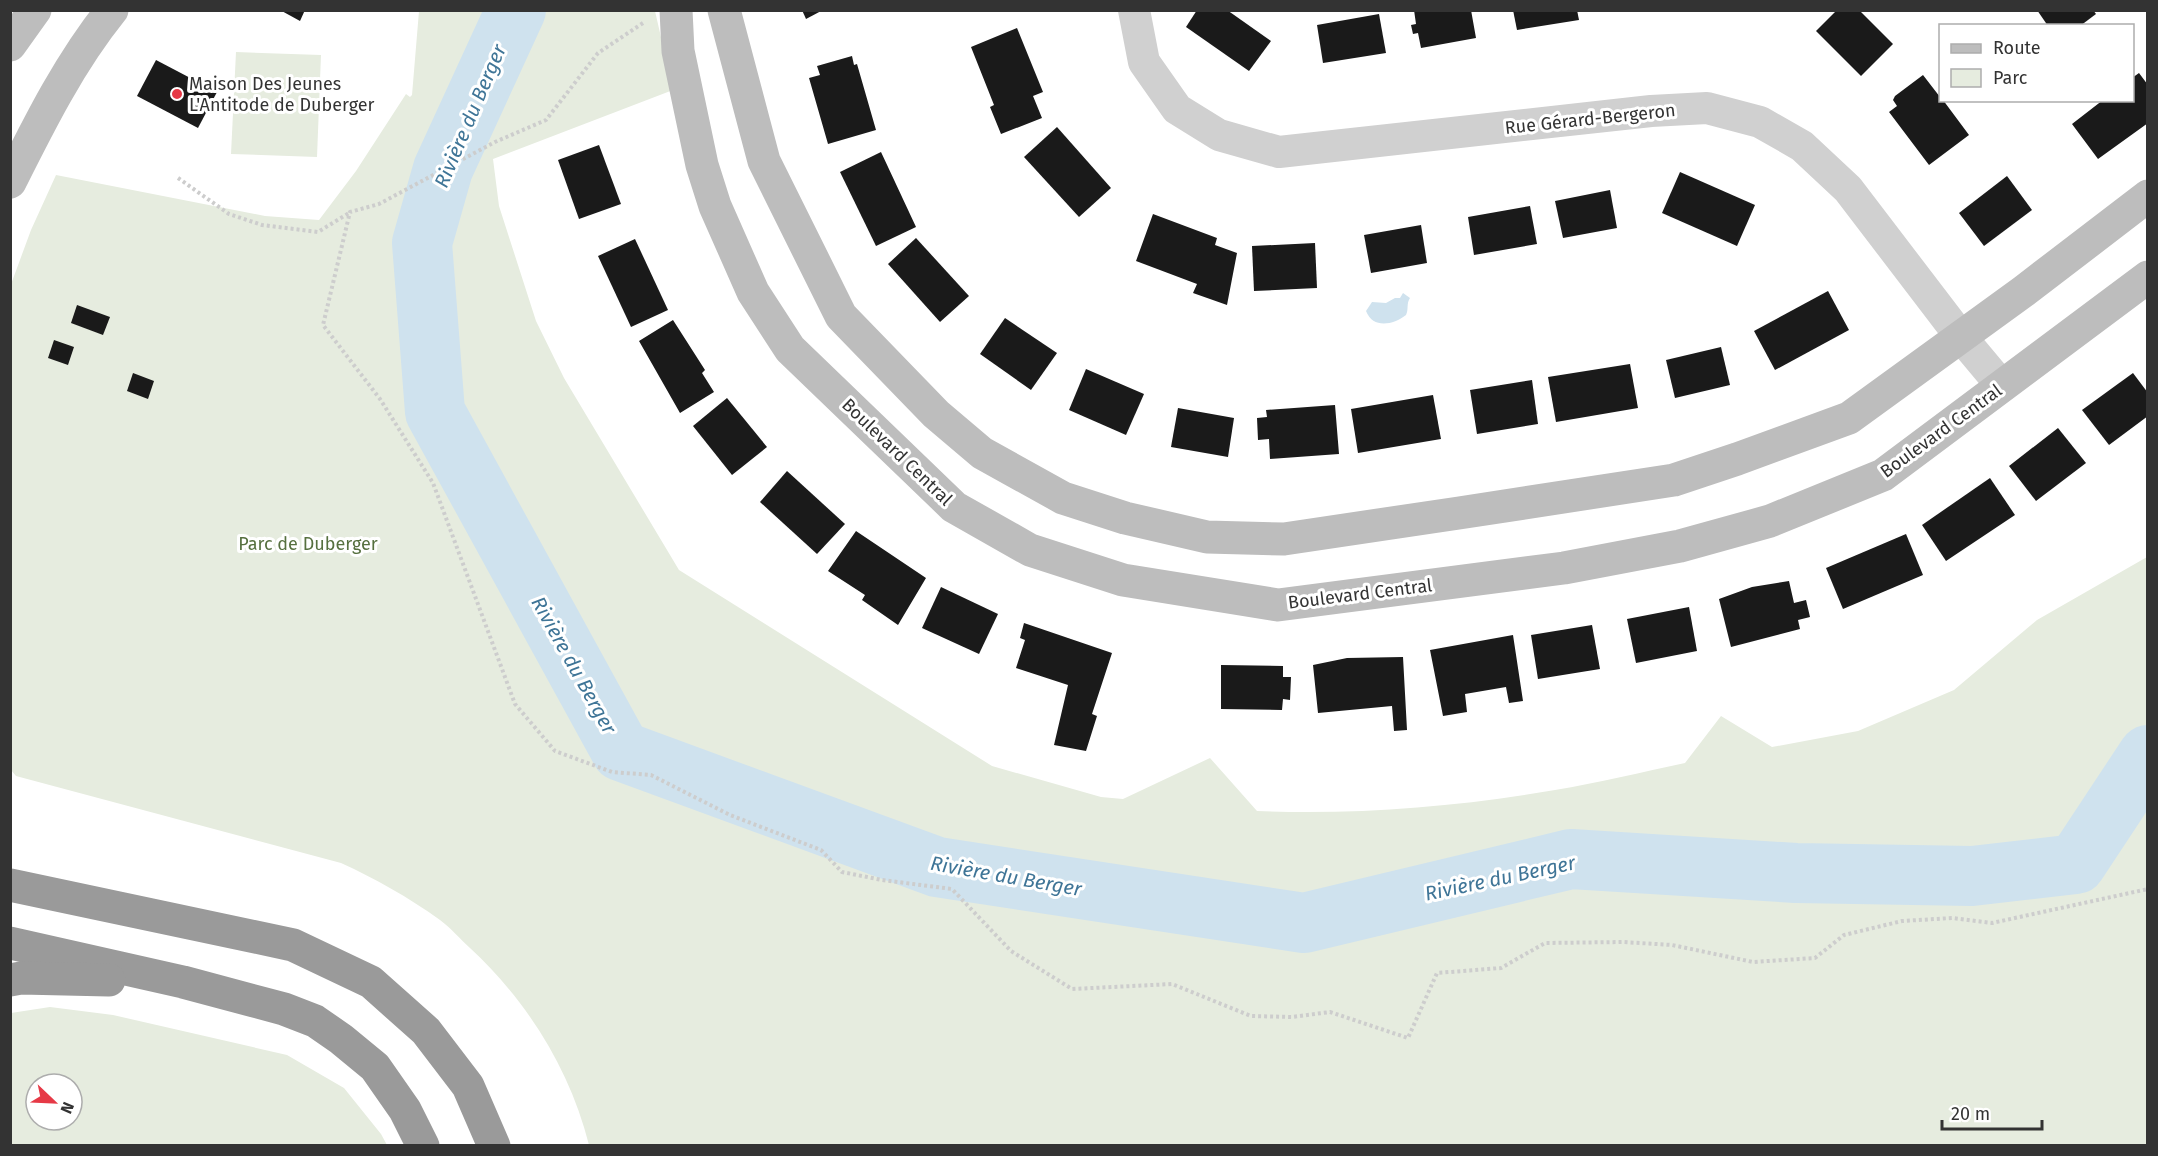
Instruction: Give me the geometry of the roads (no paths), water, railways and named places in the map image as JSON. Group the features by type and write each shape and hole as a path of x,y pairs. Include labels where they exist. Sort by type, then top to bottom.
{"highway":[{"path":"10,885 293,945 371,982 426,1031 468,1086 494,1146"},
{"path":"10,943 183,982 284,1009 315,1021 375,1067 405,1110 423,1146"},
{"path":"10,980 21,978 183,982"}],"street":[{"path":"10,45 35,10"},
{"path":"10,182 36,129 70,69 112,10"},
{"path":"724,10 764,160 841,316 936,414 982,453 1063,498 1125,518 1207,537 1284,539 1674,480 1849,418 2148,196"},
{"name":"Rue Gérard-Bergeron","path":"1134,10 1144,62 1177,109 1218,135 1279,152 1707,108 1760,122 1802,146 1848,189 1961,337 2002,386"},
{"name":"Boulevard Central","path":"661,15 678,51 702,165 715,206 753,292 790,349 954,507 1030,550 1123,580 1278,605 1564,568 1680,546 1770,521 1883,475 2148,277"}],"water":[{"path":"1403,293 1410,298 1406,315 1384,324 1373,321 1369,317 1366,311 1372,302 1386,303 1400,298"}],"waterway":[{"name":"Rivière du Berger","path":"516,10 443,169 422,243 435,412 621,751 937,867 1304,923 1571,859 1796,873 1972,876 2076,864 2148,755"}],"place":[{"name":"Maison Des Jeunes L'Antitode de Duberger","path":"177,94"}],"park label":[{"name":"Parc de Duberger","path":"308,544"}]}
